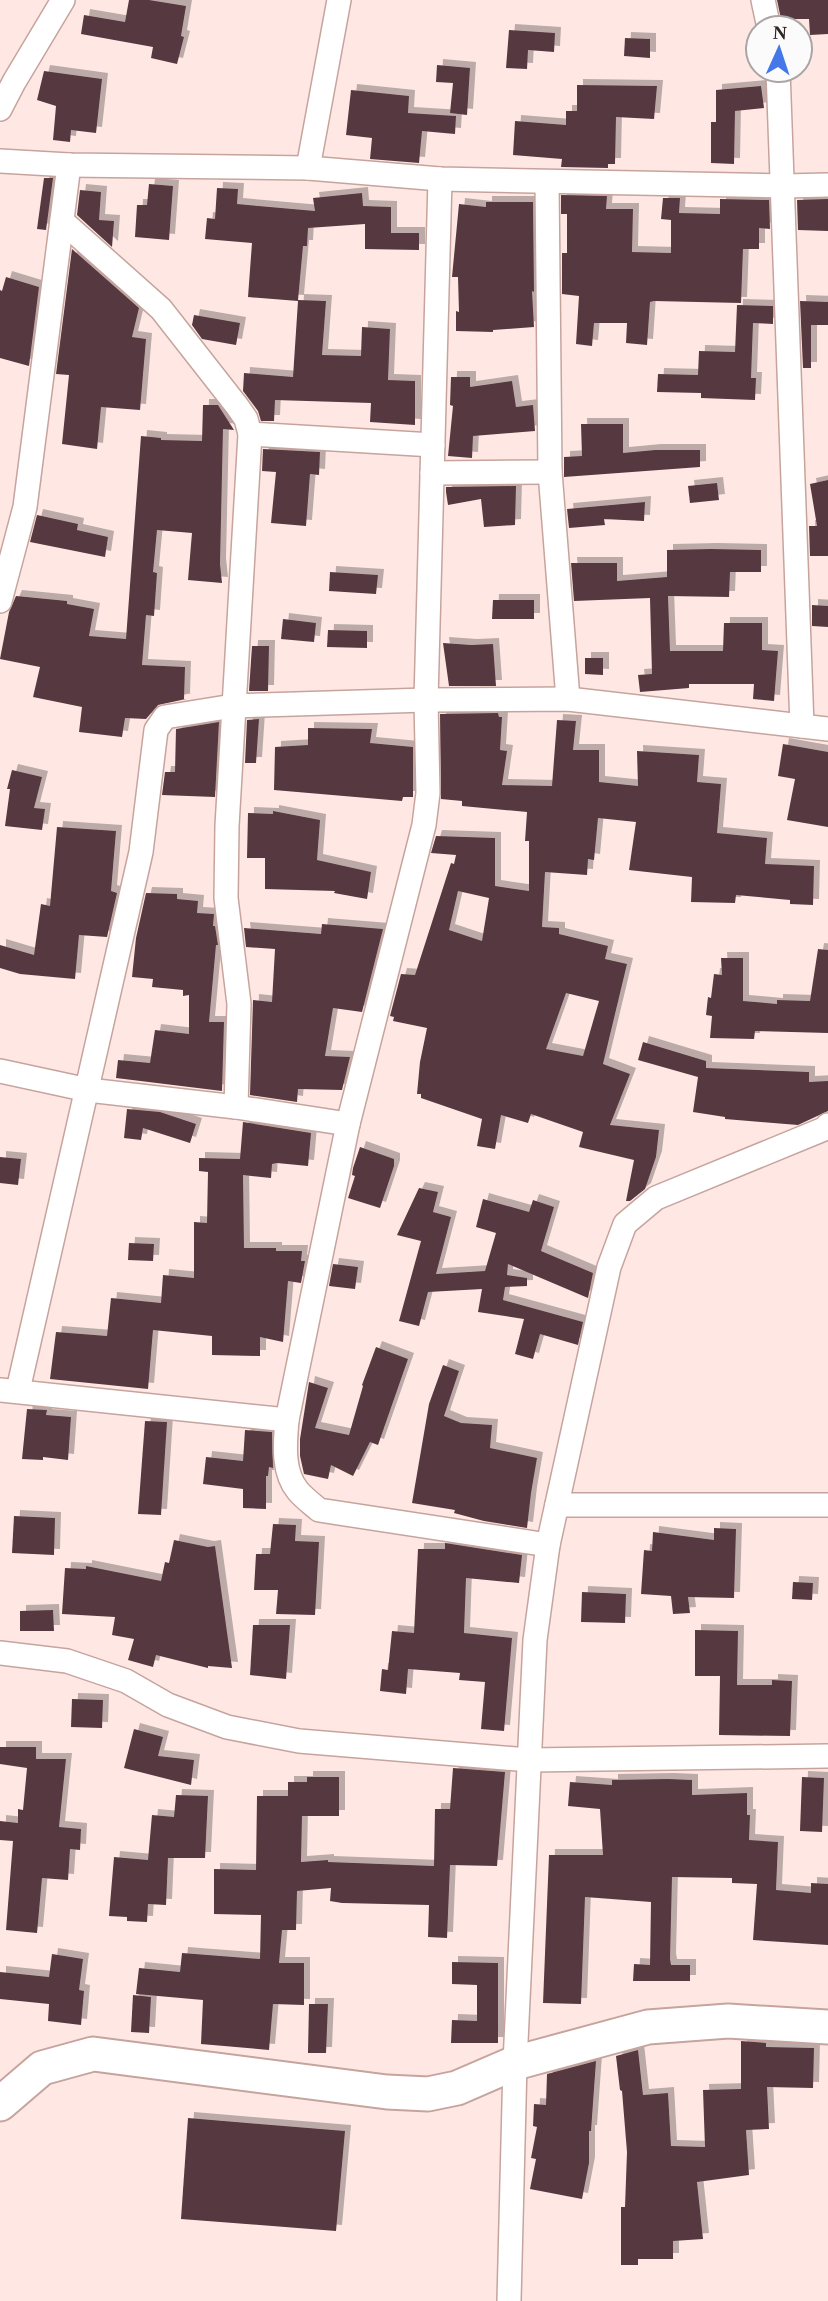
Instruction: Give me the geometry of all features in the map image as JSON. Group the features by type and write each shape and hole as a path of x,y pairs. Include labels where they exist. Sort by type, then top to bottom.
{"street":[{"path":"0,109 63,0"},
{"path":"307,168 339,0"},
{"path":"779,84 802,726"},
{"path":"0,161 69,165 307,168 440,179 828,185"},
{"path":"0,601 25,507 69,165"},
{"path":"440,179 426,700 428,793 424,825 348,1124 287,1420 285,1450 288,1473 297,1490 319,1510 548,1545"},
{"path":"547,182 550,472 568,699"},
{"path":"62,221 161,309 237,406 246,419 250,434 226,826 226,898 239,1004 236,1107"},
{"path":"250,434 433,445"},
{"path":"432,473 550,472"},
{"path":"287,1420 9,1390 88,1090 141,852 156,730 165,717 233,706 568,699 828,729"},
{"path":"0,1071 88,1090 236,1107 348,1124"},
{"path":"509,2301 515,2063 535,1640 548,1545 609,1267 625,1224 656,1198 824,1129 828,1125"},
{"path":"557,1505 828,1505"},
{"path":"0,1653 67,1661 126,1681 168,1705 226,1727 299,1741 529,1760 828,1756"},
{"path":"0,2104 42,2068 93,2054 387,2092 428,2094 457,2088 515,2063 648,2027 728,2021 828,2027"}],"building":[{"path":"129,0 186,6 181,36 184,37 177,64 151,58 153,47 81,34 84,15 125,22"},
{"path":"777,0 828,0 828,34 814,35 814,14 780,14"},
{"path":"509,30 555,33 554,52 528,50 527,69 506,68"},
{"path":"625,38 650,39 650,58 624,56"},
{"path":"437,65 470,68 467,115 450,113 453,83 436,82"},
{"path":"44,71 102,79 96,133 71,130 70,142 53,140 56,106 37,100"},
{"path":"577,85 657,86 654,119 616,117 615,164 608,164 608,168 561,167 562,159 513,155 515,121 566,125 566,111 577,111"},
{"path":"761,86 764,108 735,111 734,164 711,163 711,122 716,122 716,90"},
{"path":"351,90 409,96 408,113 456,116 455,134 422,131 419,163 370,159 372,138 346,135"},
{"path":"44,178 53,178 46,230 37,229"},
{"path":"149,184 173,186 169,240 135,237 137,205 147,205"},
{"path":"217,188 238,189 237,204 315,211 313,198 362,193 363,206 391,207 391,233 419,233 419,250 365,249 365,224 308,228 307,246 303,246 298,300 326,301 322,355 361,356 362,327 390,329 388,380 415,381 415,425 370,422 371,403 275,400 274,421 261,421 258,411 243,391 244,373 293,377 298,301 248,297 252,243 205,239 207,218 215,219"},
{"path":"80,190 101,192 99,220 114,221 112,247 77,215"},
{"path":"561,195 607,196 606,209 633,209 632,252 671,253 671,220 661,219 663,198 680,198 679,213 720,214 720,199 769,200 770,229 759,228 759,249 743,249 741,303 654,301 650,302 647,345 626,343 627,323 594,323 592,346 576,344 579,296 562,294 562,253 567,253 567,214 561,214"},
{"path":"828,199 828,231 798,230 797,200"},
{"path":"486,202 533,202 534,327 493,332 456,331 456,311 459,312 458,277 452,277 459,204 486,207"},
{"path":"72,249 139,308 132,337 146,339 140,410 101,407 97,449 62,444 69,375 56,374"},
{"path":"6,277 39,287 29,366 0,358 0,290 2,291"},
{"path":"800,301 828,302 828,325 811,325 811,368 803,368"},
{"path":"737,305 773,306 773,324 753,323 751,378 756,378 755,400 701,398 701,393 657,392 658,374 698,375 699,351 735,352"},
{"path":"194,315 240,323 236,345 202,339 192,325"},
{"path":"451,377 470,377 470,387 512,381 516,407 533,405 535,431 473,436 472,458 448,456 453,406 450,405"},
{"path":"203,405 218,405 234,430 223,429 220,564 222,583 188,580 192,533 157,530 153,572 157,573 154,616 146,615 142,665 185,667 186,699 158,705 146,719 125,718 122,737 79,732 82,707 33,697 40,667 0,659 9,612 16,596 67,601 67,604 94,609 89,636 126,639 141,436 161,440 202,441"},
{"path":"581,424 623,424 623,453 700,450 700,467 564,477 564,457 582,456"},
{"path":"263,449 320,452 319,475 310,474 306,526 271,523 276,472 262,471"},
{"path":"828,480 828,556 810,556 809,526 817,526 810,484"},
{"path":"717,483 719,500 690,503 688,486"},
{"path":"516,486 515,525 484,527 481,499 448,505 446,487"},
{"path":"645,502 644,521 604,519 605,525 569,528 567,509"},
{"path":"37,515 78,524 77,530 108,537 105,557 30,542"},
{"path":"667,550 761,550 761,572 730,572 729,597 668,596 670,651 723,651 724,623 762,623 762,650 778,651 774,701 753,699 754,684 689,684 689,688 640,692 638,675 652,674 650,598 574,601 571,563 617,563 617,581 667,577"},
{"path":"330,572 378,575 376,594 329,591"},
{"path":"493,600 534,600 534,619 492,619"},
{"path":"812,605 828,606 828,627 812,626"},
{"path":"283,619 316,623 314,642 281,639"},
{"path":"328,630 367,631 367,648 327,647"},
{"path":"443,643 493,644 496,686 449,686"},
{"path":"252,646 269,646 268,691 249,691"},
{"path":"585,658 603,658 603,675 585,674"},
{"path":"498,713 499,717 502,717 500,750 507,751 502,785 552,786 557,720 576,721 573,750 599,750 599,782 638,786 637,751 699,755 697,782 721,784 717,833 767,838 765,864 814,866 813,905 736,895 735,903 691,902 692,877 629,870 636,822 598,818 594,860 588,859 587,875 545,872 542,927 559,928 559,934 608,946 605,959 627,964 603,1064 630,1074 610,1125 659,1130 656,1157 645,1189 630,1201 626,1201 634,1160 579,1147 583,1132 531,1114 528,1123 501,1115 495,1149 477,1146 482,1119 421,1098 421,1094 417,1094 427,1028 393,1021 394,1017 390,1016 401,974 415,975 451,863 454,864 456,855 431,853 436,836 495,838 495,886 529,891 529,841 525,841 527,812 462,806 462,801 441,799 440,714","holes":["458,891 489,898 482,941 449,930","566,993 599,1001 583,1056 546,1049"]},
{"path":"259,719 256,763 245,763 247,720"},
{"path":"219,722 215,797 162,795 165,772 175,772 176,729"},
{"path":"308,728 372,729 370,743 413,747 413,797 403,797 402,801 274,790 275,747 308,745"},
{"path":"783,744 828,752 828,827 787,820 795,779 778,776"},
{"path":"12,770 42,777 34,808 45,809 42,830 5,826 10,789 7,789"},
{"path":"273,811 320,820 317,860 371,872 367,899 334,893 335,891 265,889 265,858 247,858 248,813 273,814"},
{"path":"57,827 116,831 111,891 117,893 107,937 79,935 75,979 20,974 0,968 0,945 34,955 41,904 50,906"},
{"path":"146,893 177,894 177,899 198,901 197,913 214,914 213,926 218,945 209,1022 224,1022 222,1091 116,1078 118,1060 150,1063 155,1030 189,1034 189,995 183,996 183,990 152,987 153,979 132,977 136,938"},
{"path":"322,924 383,929 362,1012 333,1008 325,1056 350,1057 342,1090 298,1089 297,1102 250,1095 253,1000 272,1002 275,949 246,947 244,928 321,934"},
{"path":"818,949 828,950 828,1033 755,1031 754,1039 710,1038 712,1016 706,1015 708,997 711,998 714,974 722,975 721,958 743,958 743,1001 777,1004 777,1000 810,1001"},
{"path":"643,1042 706,1061 706,1068 809,1072 809,1082 828,1081 828,1111 798,1125 725,1119 693,1112 698,1077 638,1060"},
{"path":"127,1109 160,1112 196,1124 190,1143 143,1128 141,1140 124,1138"},
{"path":"243,1122 311,1133 308,1166 277,1163 272,1164 271,1178 243,1175 244,1248 302,1251 301,1261 305,1261 301,1283 288,1281 283,1342 260,1337 260,1356 212,1355 212,1336 153,1330 148,1389 50,1379 56,1332 107,1336 111,1298 161,1303 163,1275 194,1278 194,1222 207,1223 208,1172 199,1171 199,1158 240,1159"},
{"path":"360,1147 394,1159 380,1208 348,1198"},
{"path":"0,1157 21,1159 18,1185 0,1183"},
{"path":"419,1188 438,1192 433,1212 451,1217 436,1274 485,1271 496,1233 476,1227 483,1199 529,1212 533,1200 554,1207 541,1251 593,1273 588,1298 508,1264 507,1275 527,1278 527,1286 505,1287 503,1300 583,1322 578,1345 540,1334 533,1359 515,1354 524,1319 478,1312 482,1289 428,1292 419,1326 399,1321 421,1241 397,1235"},
{"path":"129,1243 154,1244 153,1261 128,1260"},
{"path":"333,1264 358,1267 355,1289 329,1286"},
{"path":"376,1347 408,1359 378,1445 370,1442 353,1476 331,1465 328,1479 304,1474 300,1439 309,1382 328,1388 315,1428 349,1435 362,1385"},
{"path":"443,1365 459,1371 444,1416 461,1423 492,1425 490,1448 537,1458 527,1528 484,1521 454,1513 455,1510 412,1503 429,1404"},
{"path":"27,1409 47,1410 46,1415 71,1417 68,1460 43,1457 43,1460 22,1459"},
{"path":"145,1421 167,1422 161,1515 138,1514"},
{"path":"245,1430 272,1432 273,1468 269,1467 266,1476 266,1509 243,1508 243,1489 203,1484 206,1457 243,1461"},
{"path":"14,1516 55,1518 54,1555 12,1553"},
{"path":"273,1524 296,1525 295,1541 319,1542 315,1615 276,1614 278,1590 254,1590 256,1554 270,1554"},
{"path":"714,1528 736,1529 734,1598 688,1597 690,1613 673,1614 671,1596 641,1594 644,1550 652,1551 653,1532 714,1540"},
{"path":"174,1540 215,1546 232,1668 208,1668 156,1655 153,1667 128,1660 134,1639 112,1635 115,1617 62,1614 65,1568 86,1569 86,1566 161,1581 165,1562 169,1563"},
{"path":"445,1543 522,1555 519,1583 466,1578 464,1633 512,1638 504,1731 481,1729 485,1682 459,1680 460,1673 408,1669 406,1694 380,1691 382,1669 388,1670 392,1631 414,1633 418,1549 445,1549"},
{"path":"793,1582 813,1583 812,1600 792,1599"},
{"path":"582,1592 626,1594 625,1623 581,1622"},
{"path":"53,1610 54,1631 20,1631 20,1611"},
{"path":"253,1625 290,1625 286,1679 250,1675"},
{"path":"695,1630 738,1631 737,1685 772,1685 772,1680 792,1681 790,1736 719,1735 720,1676 695,1676"},
{"path":"72,1699 103,1700 102,1728 71,1727"},
{"path":"134,1729 163,1737 158,1756 194,1760 191,1785 124,1768"},
{"path":"0,1747 36,1747 36,1759 66,1759 59,1827 81,1829 80,1850 70,1849 68,1880 42,1878 37,1933 6,1930 13,1841 0,1840 0,1821 18,1823 18,1809 23,1810 27,1768 0,1764"},
{"path":"453,1768 505,1772 497,1866 450,1865 447,1938 428,1937 429,1905 342,1903 330,1901 331,1888 297,1891 296,1930 282,1930 279,1963 304,1963 304,2005 273,2004 269,2050 201,2044 203,2000 136,1994 139,1968 180,1972 182,1953 260,1959 261,1915 214,1914 214,1869 256,1870 257,1796 288,1796 288,1782 307,1782 307,1777 339,1777 339,1816 302,1816 301,1862 328,1860 434,1866 435,1809 450,1809"},
{"path":"802,1777 824,1778 822,1832 800,1831"},
{"path":"612,1780 692,1780 692,1795 747,1793 749,1840 778,1842 776,1890 811,1893 811,1883 828,1884 828,1945 753,1940 757,1884 732,1883 732,1878 672,1877 671,1965 690,1965 690,1981 633,1981 634,1964 650,1965 651,1902 585,1897 581,2004 543,2003 549,1855 603,1855 600,1809 568,1806 570,1782 612,1785"},
{"path":"176,1795 208,1796 205,1858 168,1858 166,1905 148,1904 147,1922 127,1921 127,1917 109,1916 114,1857 148,1860 152,1815 174,1817"},
{"path":"52,1954 83,1959 79,1990 84,1991 81,2025 48,2021 49,2004 0,1999 0,1972 49,1977"},
{"path":"452,1962 498,1963 498,2043 451,2043 452,2020 477,2021 477,1985 452,1984"},
{"path":"133,1995 151,1997 149,2033 131,2032"},
{"path":"309,2004 328,2004 326,2053 308,2053"},
{"path":"741,2041 766,2043 766,2047 814,2048 813,2088 767,2087 769,2129 746,2130 749,2175 697,2182 703,2239 673,2241 673,2259 638,2259 638,2265 621,2265 621,2207 625,2207 627,2152 616,2056 638,2050 643,2095 668,2093 671,2146 705,2147 703,2090 741,2089"},
{"path":"596,2061 589,2131 589,2163 582,2199 530,2189 536,2159 531,2158 537,2127 533,2126 534,2104 546,2105 547,2074"},
{"path":"188,2118 345,2131 336,2231 181,2219"}]}
